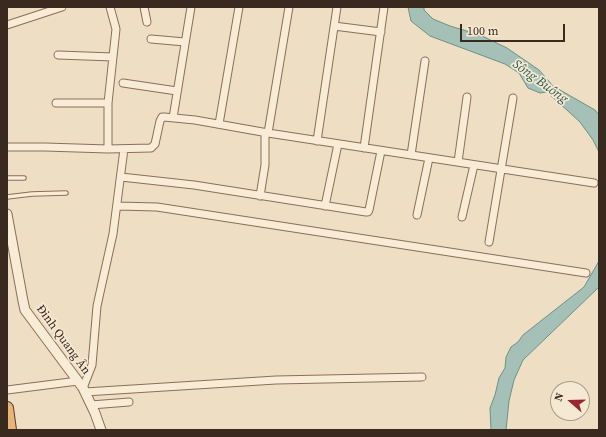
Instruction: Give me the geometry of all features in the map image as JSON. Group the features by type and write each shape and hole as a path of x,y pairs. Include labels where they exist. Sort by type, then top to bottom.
{"highway":[{"path":"7,408 10,430"}],"street":[{"path":"7,25 62,7"},
{"path":"108,149 108,103 116,30 110,7"},
{"path":"144,7 147,22"},
{"path":"173,118 191,7"},
{"path":"219,124 239,7"},
{"path":"260,196 265,165 266,133 290,7"},
{"path":"317,141 337,7"},
{"path":"364,148 384,7"},
{"path":"334,26 381,32"},
{"path":"151,39 185,42"},
{"path":"58,55 114,56"},
{"path":"411,155 425,61"},
{"path":"123,83 177,91"},
{"path":"458,162 468,97"},
{"path":"489,242 513,98"},
{"path":"56,103 108,103"},
{"path":"7,147 108,149 153,148 160,118 162,117 219,124 266,133 594,183"},
{"path":"325,206 338,144"},
{"path":"82,387 92,365 98,306 117,206 124,149"},
{"path":"121,177 194,185 368,212 381,151"},
{"path":"417,215 429,158"},
{"path":"462,217 474,165"},
{"path":"117,206 157,207 586,273"},
{"name":"Đinh Quang Ân","path":"7,214 25,310 82,387 101,430"},
{"path":"7,390 276,380 422,377"},
{"path":"91,405 129,402"}],"lane":[{"path":"7,178 24,178"},
{"path":"7,197 32,194 66,193"}],"water":[{"name":"Sông Buông","path":"408,7 424,7 424,10 433,19 480,35 507,48 539,70 553,86 595,110 599,115 599,152 593,140 580,122 547,92 540,93 528,88 519,73 505,64 430,36 411,21"},
{"path":"599,261 599,287 523,360 514,380 509,401 506,430 491,430 490,408 499,378 505,368 506,357 511,347 518,342 523,335 584,287"}]}
